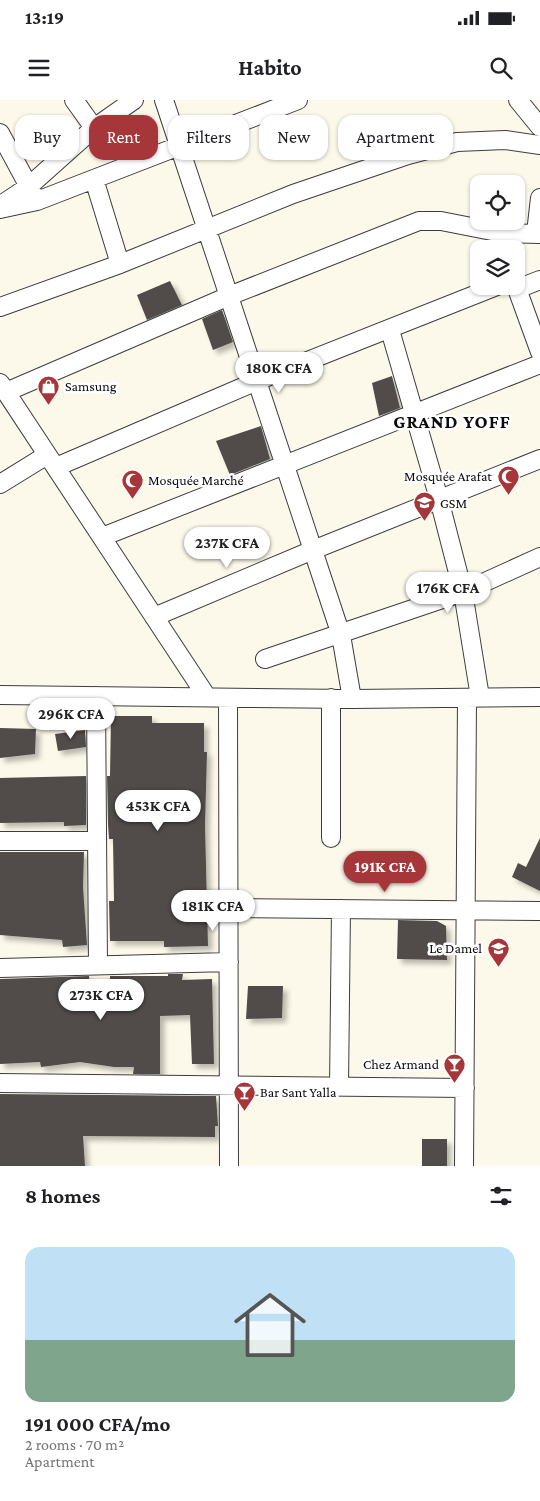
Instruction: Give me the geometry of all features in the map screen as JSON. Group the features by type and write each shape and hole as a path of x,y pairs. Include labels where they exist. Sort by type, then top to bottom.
{"street":[{"path":"74,100 89,121"},
{"path":"113,115 134,100"},
{"path":"164,100 169,115"},
{"path":"249,119 298,100"},
{"path":"518,100 540,127"},
{"path":"0,133 33,194"},
{"path":"33,194 89,133"},
{"path":"0,306 120,264 293,194 408,155 457,142 505,140 540,146"},
{"path":"0,207 33,194 94,179 168,150"},
{"path":"182,160 341,635 352,698"},
{"path":"94,179 120,264"},
{"path":"508,240 538,233 540,198"},
{"path":"207,697 3,387 419,221 441,221 501,240"},
{"path":"525,285 540,280"},
{"path":"0,484 51,461 390,330 475,295"},
{"path":"520,295 540,352"},
{"path":"390,330 440,498 463,592 473,698 467,910 464,1166"},
{"path":"102,537 540,364"},
{"path":"154,617 440,498 540,459"},
{"path":"265,659 341,635 463,592 540,557"},
{"path":"0,695 228,698 540,697"},
{"path":"96,696 98,965"},
{"path":"228,698 229,1166"},
{"path":"330,838 331,698"},
{"path":"0,841 97,841"},
{"path":"229,908 540,911"},
{"path":"339,1087 340,909"},
{"path":"0,968 229,962"},
{"path":"0,1083 465,1088"}],"building":[{"path":"170,281 182,305 147,320 137,295"},
{"path":"222,310 233,342 213,350 202,319"},
{"path":"392,376 400,408 379,416 372,383"},
{"path":"261,426 270,459 230,475 216,441"},
{"path":"111,716 152,716 152,723 204,723 204,752 207,752 205,826 208,946 164,947 164,941 110,941 109,901 114,901 113,839 109,839 107,776 110,776"},
{"path":"0,728 36,729 35,754 0,758"},
{"path":"85,730 86,747 58,751 55,734"},
{"path":"86,776 86,825 64,826 64,822 0,823 0,778"},
{"path":"540,838 540,891 512,877 518,863 526,867"},
{"path":"0,852 84,852 83,887 87,945 63,947 62,940 0,935"},
{"path":"398,920 437,921 446,926 447,960 397,959"},
{"path":"168,974 183,974 182,980 212,979 214,1064 192,1064 190,1015 160,1016 160,1074 133,1074 134,1067 114,1067 80,1062 41,1067 40,1062 0,1064 0,979 89,976 91,996 110,996 110,976 168,976"},
{"path":"248,986 283,986 282,1018 246,1019"},
{"path":"0,1094 216,1096 218,1126 215,1126 215,1137 83,1136 85,1166 0,1166"},
{"path":"422,1139 447,1139 447,1166 422,1166"}],"place":[{"name":"Samsung","path":"49,405"},
{"name":"Mosquée Arafat","path":"508,495"},
{"name":"Mosquée Marché","path":"132,499"},
{"name":"GSM","path":"424,522"},
{"name":"Le Damel","path":"498,967"},
{"name":"Chez Armand","path":"455,1083"},
{"name":"Bar Sant Yalla","path":"244,1111"}],"district":[{"name":"GRAND YOFF","path":"452,421"}]}
